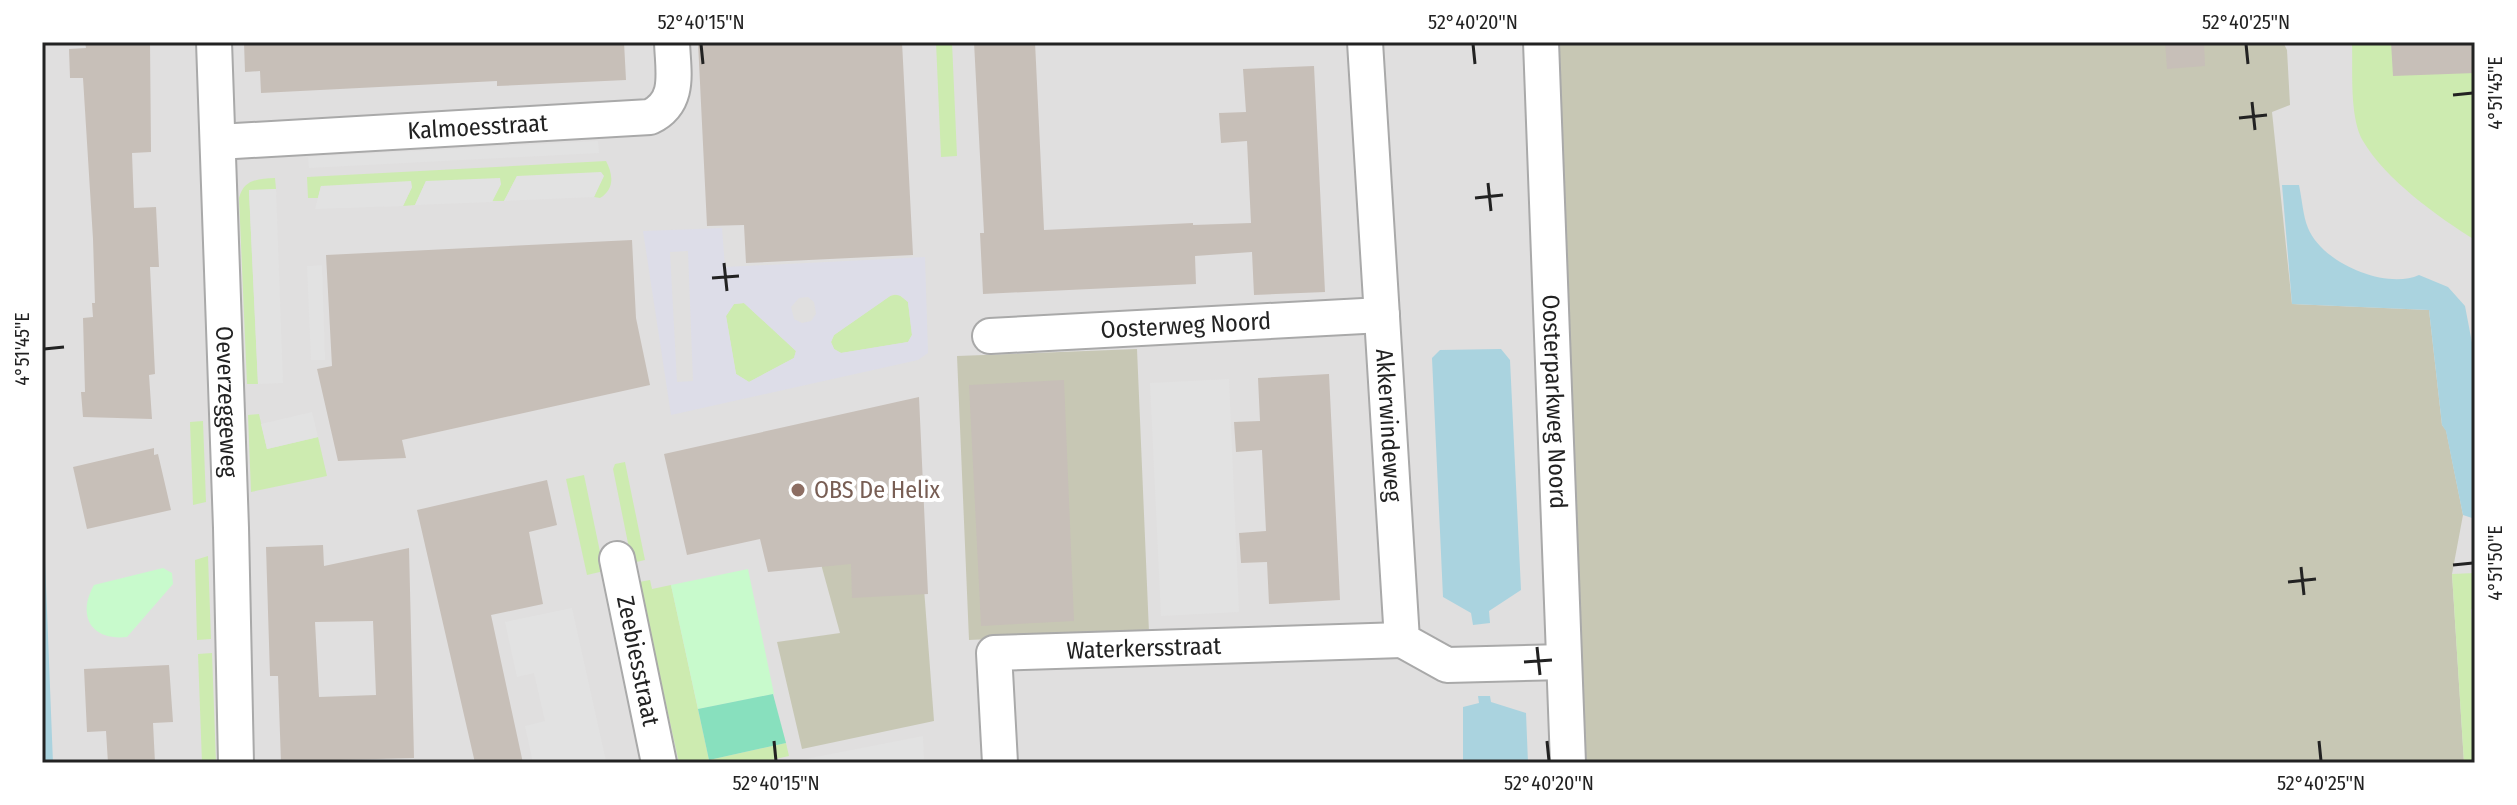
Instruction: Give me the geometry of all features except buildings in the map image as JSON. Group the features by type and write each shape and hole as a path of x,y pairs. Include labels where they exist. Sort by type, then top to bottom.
{"street":[{"name":"Oeverzeggeweg","path":"214,42 236,763"},
{"name":"Kalmoesstraat","path":"218,142 650,117 663,110 671,98 674,78 672,42"},
{"name":"Akkerwindeweg","path":"1365,42 1402,640"},
{"name":"Oosterparkweg Noord","path":"1541,42 1568,763"},
{"name":"Oosterweg Noord","path":"990,336 1382,315"},
{"name":"Zeebiesstraat","path":"617,559 659,763"},
{"path":"1402,640 1447,665 1564,662"},
{"name":"Waterkersstraat","path":"1000,763 994,653 1402,640"}],"shaded area":[{"path":"42,42 2475,42 2475,763 42,763"},
{"path":"1557,42 2283,42 2287,50 2290,105 2272,112 2292,304 2429,310 2442,425 2446,430 2463,515 2452,574 2464,763 1586,763"},
{"path":"598,141 599,153 309,168 308,157"},
{"path":"601,172 604,176 594,197 504,201 517,176"},
{"path":"500,178 501,184 492,202 415,205 426,181"},
{"path":"411,181 412,187 403,206 315,209 321,186"},
{"path":"276,189 283,383 258,384 249,190"},
{"path":"722,228 725,267 925,257 928,353 918,360 671,415 643,231","holes":["688,251 693,381 677,382 670,252","893,294 908,302 912,335 908,342 841,353 834,349 831,342 834,335","808,297 814,302 816,314 811,321 802,323 794,319 791,307 799,298","744,303 796,351 794,358 749,382 736,374 726,316 734,304"]},
{"path":"322,265 325,360 311,360 307,266"},
{"path":"1137,349 1149,632 969,640 957,356"},
{"path":"1229,379 1239,612 1161,616 1150,383"},
{"path":"312,412 318,437 267,449 261,424"},
{"path":"918,509 934,721 802,749 777,642 840,633 816,546"},
{"path":"572,608 606,761 533,763 525,726 545,721 534,673 517,677 505,622"},
{"path":"923,736 924,763 785,763"}],"green space":[{"path":"936,42 952,42 957,156 941,157"},
{"path":"2352,42 2475,42 2475,240 2429,209 2398,183 2363,141 2354,107"},
{"path":"606,161 611,181 600,198 594,197 603,176 517,176 504,201 492,201 501,184 426,181 415,205 403,206 412,187 321,186 318,198 308,198 307,177"},
{"path":"275,178 276,189 249,191 258,384 247,384 239,198 248,184"},
{"path":"898,294 908,302 912,335 908,342 841,353 834,349 831,342 834,335 890,296"},
{"path":"744,303 796,351 794,358 749,382 736,374 726,316 734,304"},
{"path":"259,414 267,449 318,437 327,476 251,492 248,415"},
{"path":"203,421 206,502 193,505 190,422"},
{"path":"625,462 645,560 632,563 613,469 615,464"},
{"path":"584,475 604,571 587,575 566,479"},
{"path":"208,556 211,639 197,640 195,560"},
{"path":"163,568 172,573 173,584 127,637 104,635 90,624 87,606 94,585"},
{"path":"748,569 774,694 698,709 671,585"},
{"path":"2475,573 2475,608 2471,609 2475,670 2475,763 2464,763 2452,574"},
{"path":"650,580 652,589 671,585 709,760 786,743 789,756 758,763 679,763 639,582"},
{"path":"212,653 216,763 202,763 198,654"},
{"path":"773,694 786,743 709,760 698,709"}],"water":[{"path":"2282,185 2299,185 2308,228 2315,241 2341,262 2373,276 2390,279 2419,275 2448,287 2465,306 2473,348 2475,519 2463,515 2446,431 2442,425 2429,310 2292,304"},
{"path":"1501,349 1510,360 1521,590 1489,611 1490,623 1473,625 1471,613 1443,597 1432,358 1440,350"},
{"path":"42,484 53,763 42,763"},
{"path":"1478,696 1490,696 1491,702 1526,713 1528,763 1463,763 1463,707 1479,703"}],"place":[{"name":"OBS De Helix","path":"798,490"}]}
